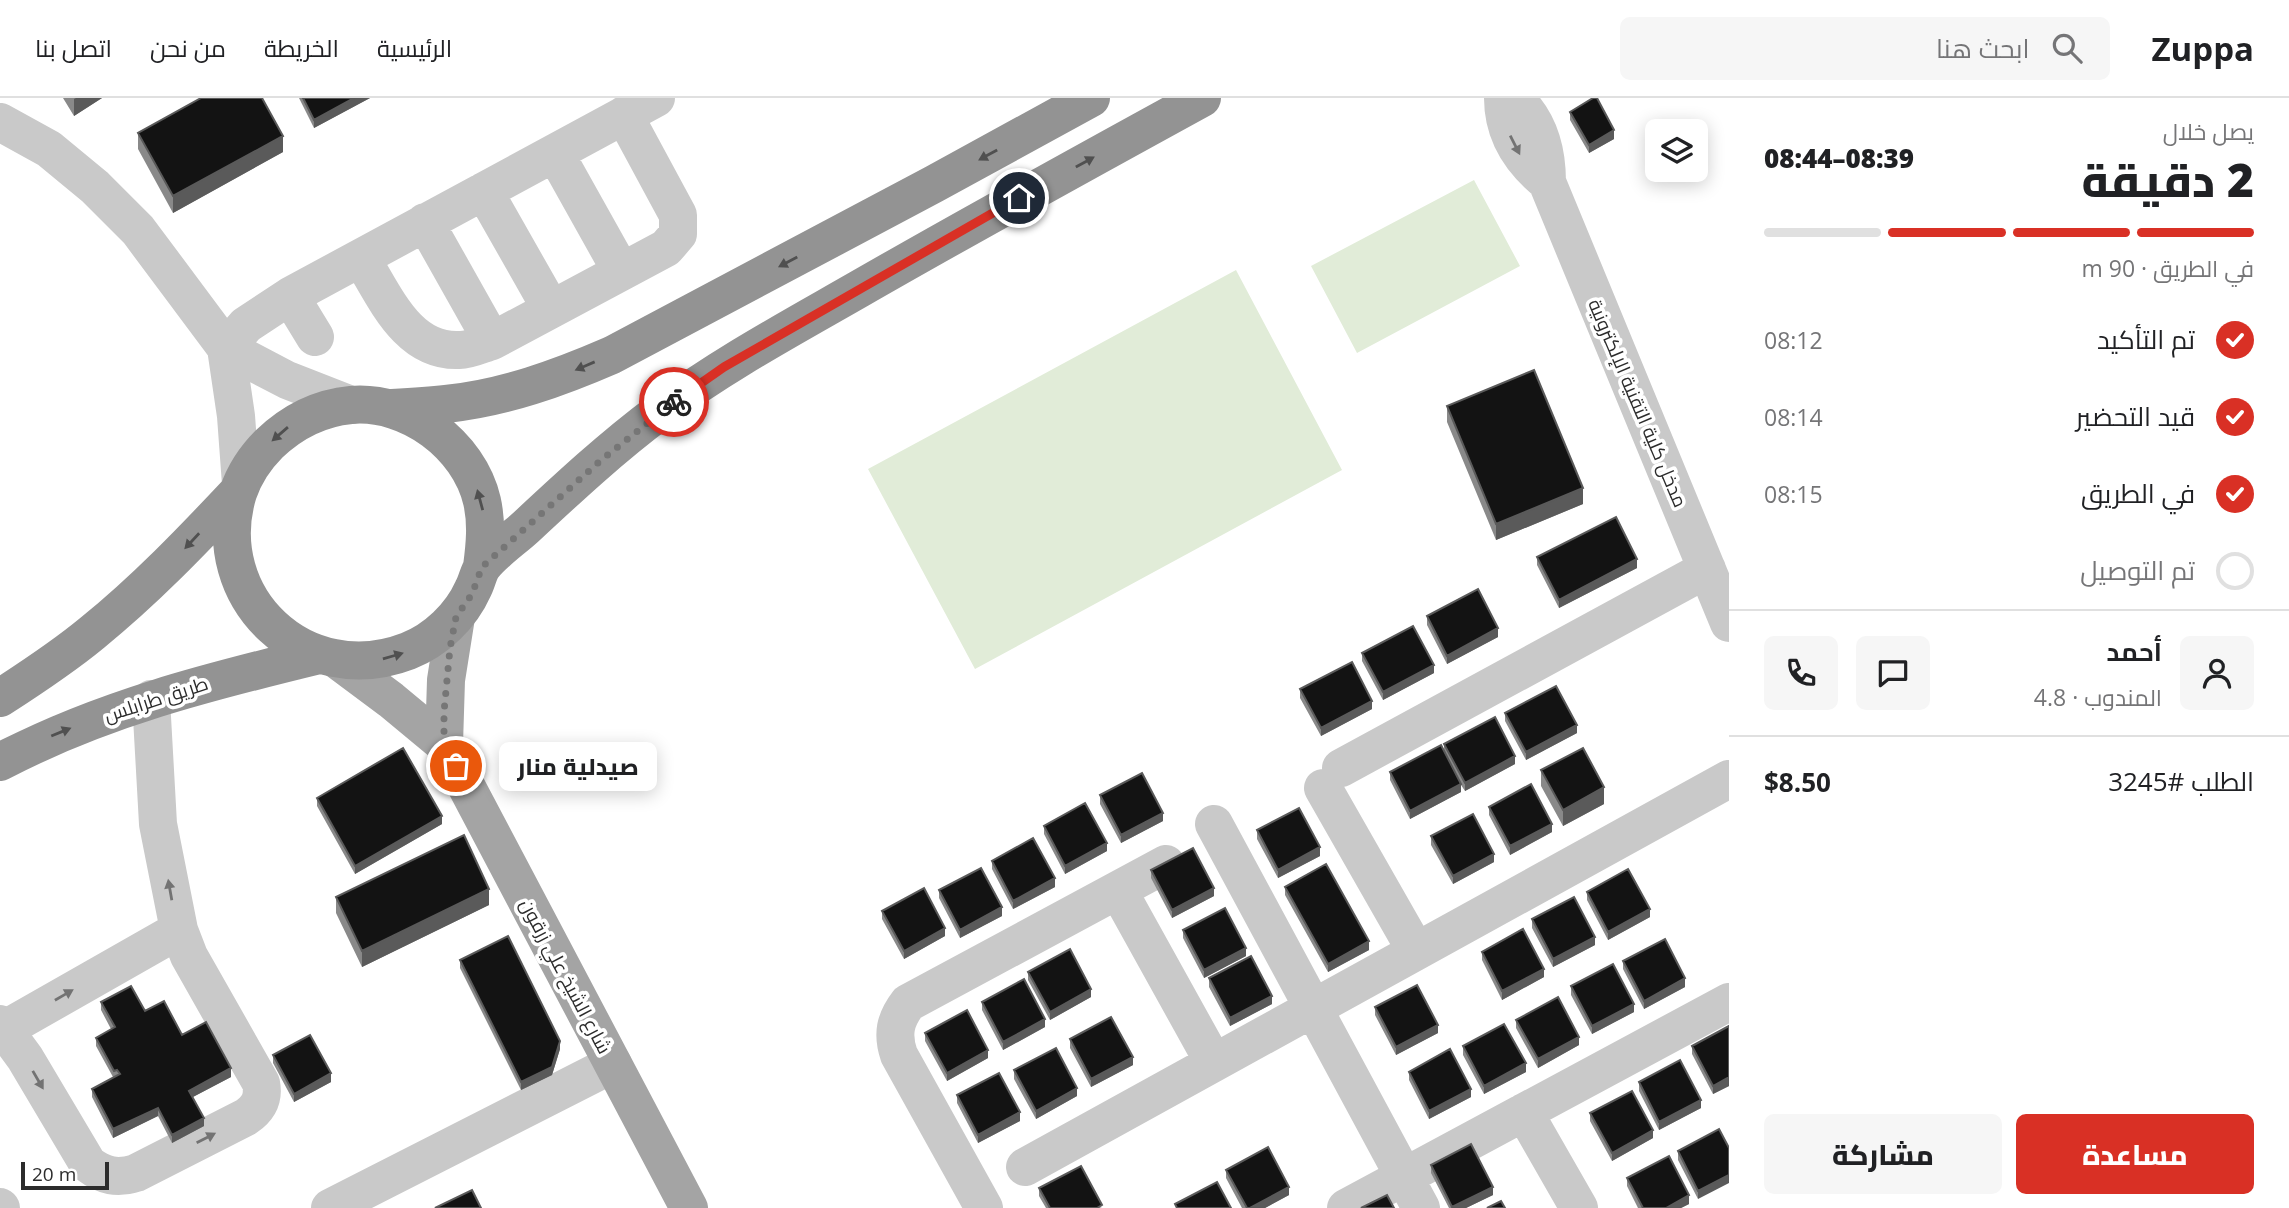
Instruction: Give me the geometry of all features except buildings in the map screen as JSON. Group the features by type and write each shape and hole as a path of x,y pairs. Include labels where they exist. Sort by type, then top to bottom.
{"highway":[{"path":"368,407 418,420 446,440 468,467 482,498 486,533 482,567 472,594 456,617 436,635 401,654 362,662 327,657 296,645 275,630 244,590 236,566 232,516 240,488 259,454 285,429 316,413 368,407 447,404 509,392 566,374 612,355 1091,98"},
{"path":"482,567 658,413 724,367 996,210 1202,98"},
{"path":"0,698 91,634 137,594 181,552 240,488"},
{"name":"طريق طرابلس","path":"0,762 44,738 151,699 204,683 327,657"}],"main road":[{"name":"شارع الشيخ علي زرقون","path":"444,744 446,680 456,617"},
{"name":"شارع الشيخ علي زرقون","path":"327,657 391,700 444,744 689,1208"}],"street":[{"path":"1503,98 1506,125 1513,144 1533,171 1546,182"},
{"path":"1514,98 1529,114 1539,131 1546,156 1546,182"},
{"path":"240,488 236,416 226,348 246,325 290,296 640,107 680,224 678,234 666,247 492,341 463,351 442,349 423,343 406,330 361,258"},
{"path":"0,122 50,149 138,230 226,348 287,380 368,407"},
{"path":"555,153 621,271"},
{"name":"مدخل كلية التقنية الإلكترونية","path":"1546,182 1729,623"},
{"path":"484,191 551,309"},
{"path":"425,222 492,341"},
{"path":"290,296 315,337"},
{"path":"1416,951 1332,778 1707,569"},
{"path":"151,699 158,824 179,930 189,956 261,1083 262,1091 258,1106 246,1117 136,1173 124,1177 111,1176 98,1172 88,1164 25,1058 2,1027 179,930"},
{"path":"1025,1167 1729,779"},
{"path":"1214,824 1412,1193"},
{"path":"984,1208 899,1055 895,1028 899,1014 908,1003 1166,864"},
{"path":"1118,890 1214,1063"},
{"path":"1346,1208 1412,1193 1524,1112 1729,1002"},
{"path":"330,1208 613,1064"},
{"path":"1524,1112 1579,1208"}],"green space":[{"path":"1474,180 1520,266 1357,353 1311,266"},
{"path":"1236,270 1342,470 975,669 868,469"}],"way so far":[{"path":"456,766 444,744 450,648 456,617 472,594 482,567 600,461 674,402"}],"place":[{"name":"صيدلية منار","path":"456,766"}],"route":[{"path":"674,402 724,367 1019,198"}]}
